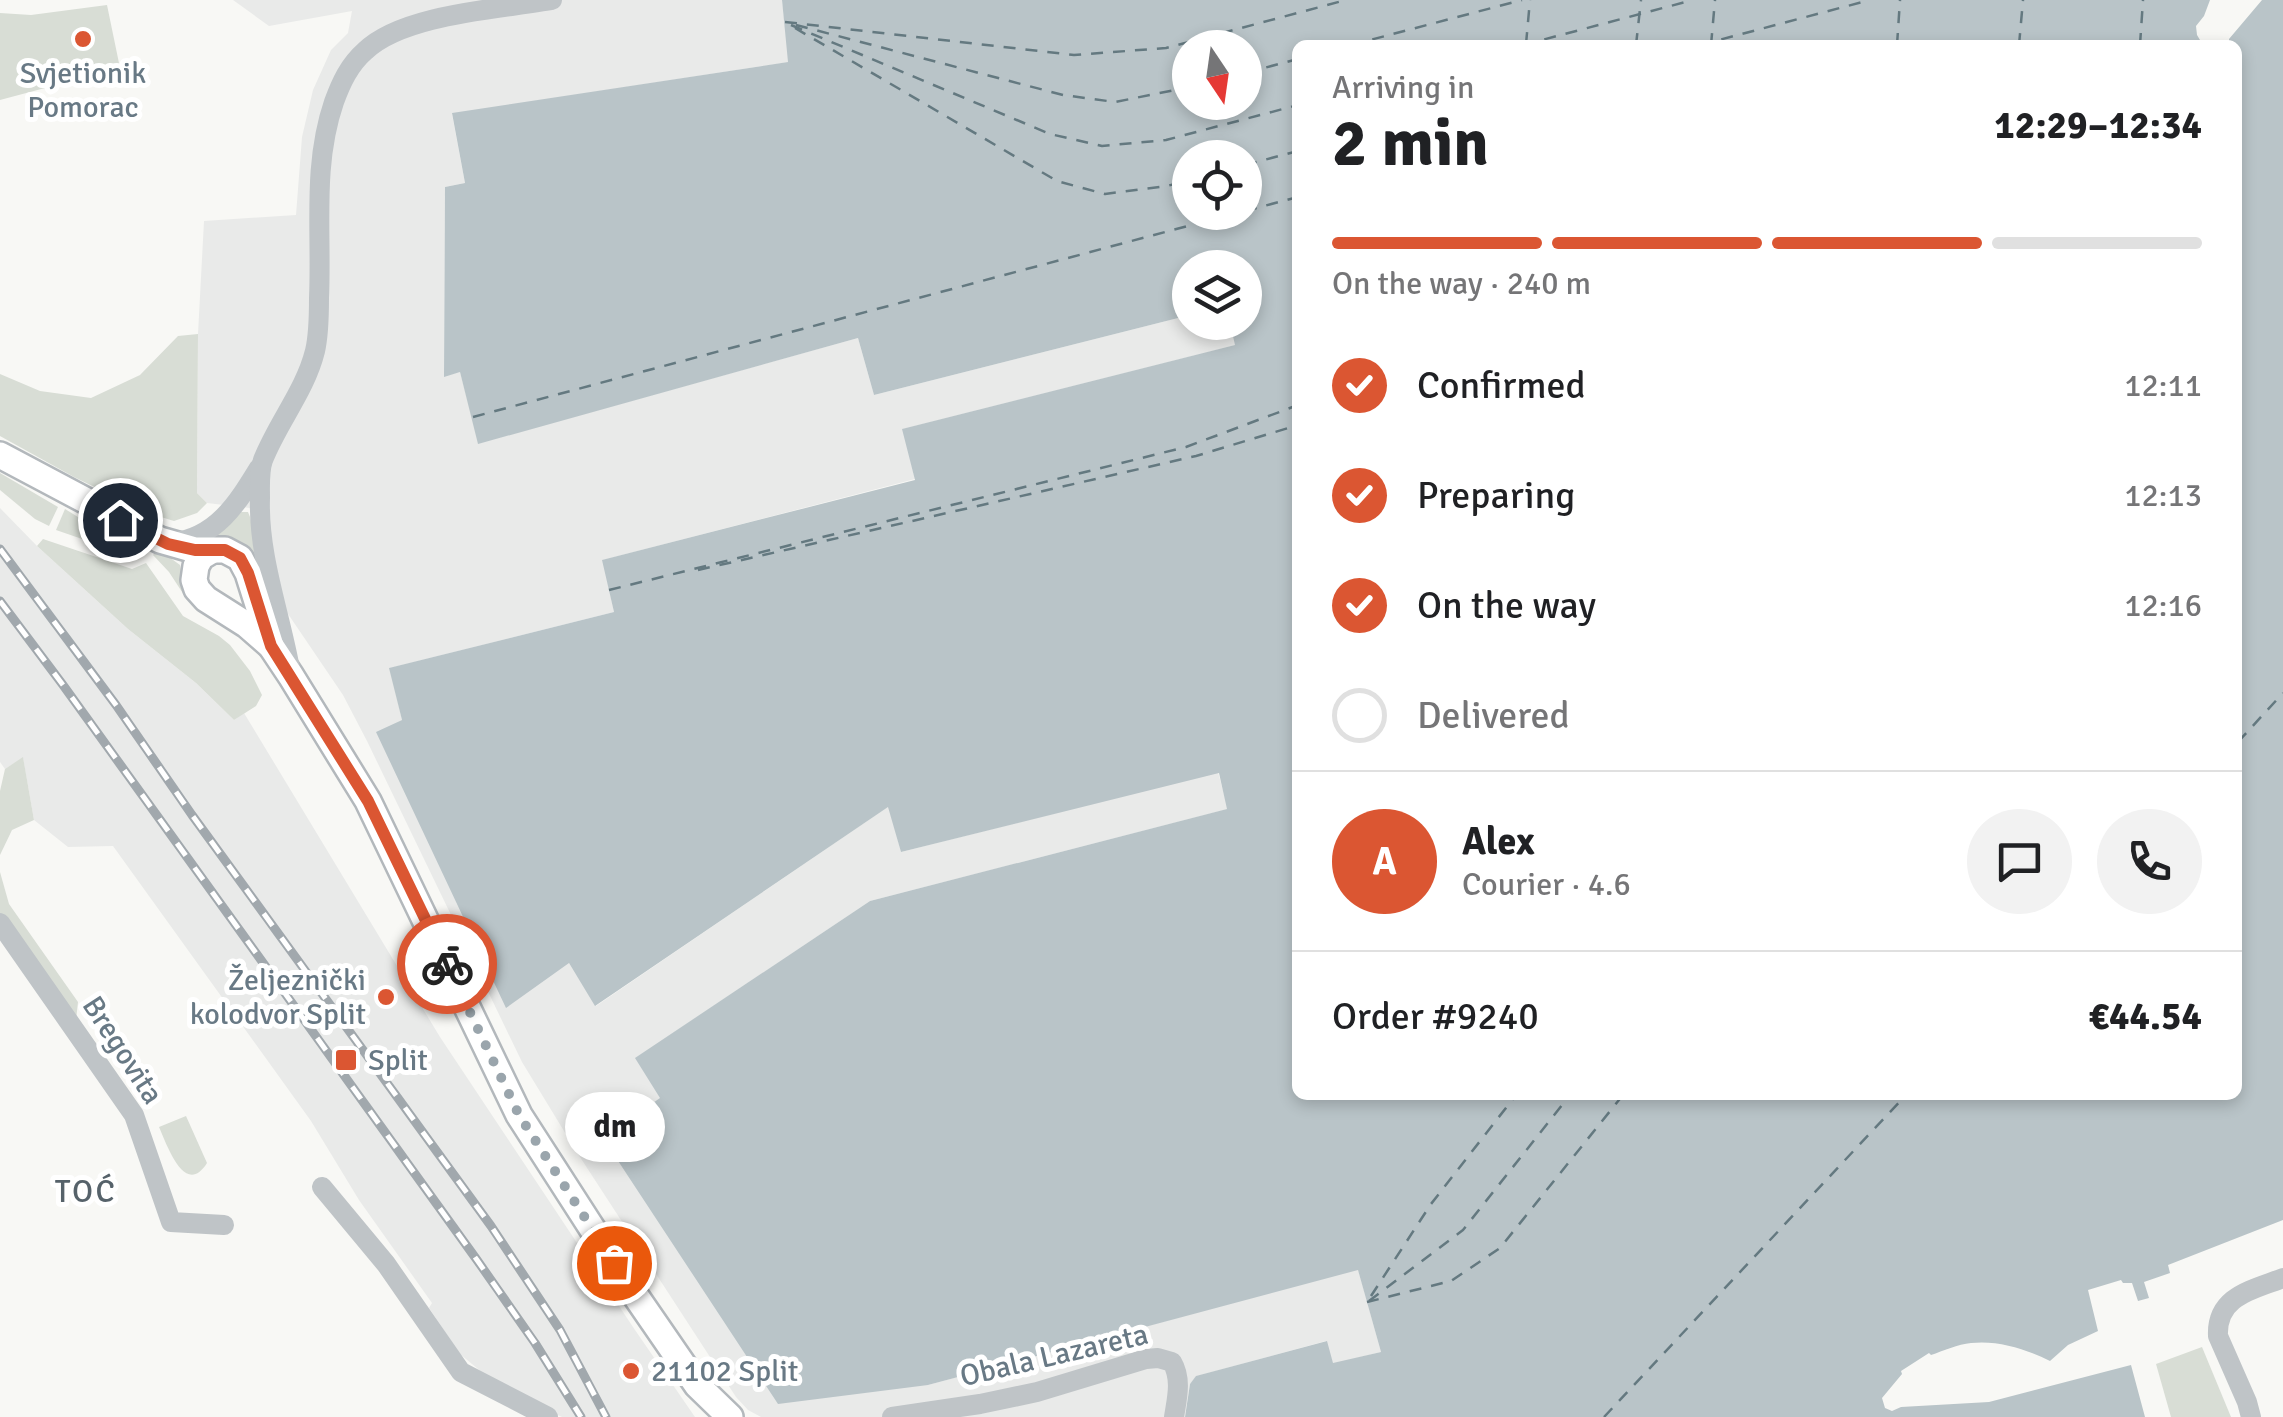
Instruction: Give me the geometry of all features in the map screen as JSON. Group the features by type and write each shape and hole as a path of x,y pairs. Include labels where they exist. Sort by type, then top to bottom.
{"main road":[{"path":"0,455 168,544 231,552 245,565 271,646"},
{"path":"211,551 196,566 197,589 271,646 291,676 368,801 519,1115 633,1292 698,1385 730,1417"}],"street":[{"path":"168,544 191,539 218,524 240,500 302,387 316,346 322,149 341,83 352,66 374,42 408,25 552,0"},
{"path":"262,462 260,522 291,676"},
{"name":"Bregovita","path":"0,923 134,1115 171,1222 224,1224"},
{"path":"322,1188 386,1264 461,1372 548,1417"},
{"path":"2251,1417 2218,1336 2221,1311 2232,1300 2283,1278"},
{"name":"Obala Lazareta","path":"892,1417 1037,1392 1158,1358 1172,1362 1176,1370 1174,1417"}],"shaded area":[{"path":"233,0 782,0 789,62 452,114 465,183 445,187 444,376 460,372 479,443 858,338 874,395 1172,320 1172,340 1235,340 1236,345 903,429 915,479 603,560 614,612 390,668 402,720 377,733 569,963 596,1006 889,806 901,852 1218,772 1228,809 870,901 636,1058 661,1098 603,1138 928,1385 1358,1269 1381,1352 1333,1364 1326,1341 1197,1376 1190,1384 1185,1417 761,1417 736,1397 522,1062 343,695 284,608 250,508 207,503 197,493 198,334 204,221 296,215 302,137 313,90 331,50 348,33 352,11 269,26"},
{"path":"782,0 2210,0 2196,26 2200,40 1292,40 1292,1100 2242,1100 2242,40 2229,39 2262,0 2283,0 2283,1220 2168,1265 2170,1273 2144,1282 2149,1298 2138,1301 2132,1283 2121,1280 2088,1290 2098,1331 2068,1345 2050,1361 2002,1344 1961,1345 1929,1353 1901,1371 1882,1398 1885,1408 1892,1411 1901,1407 1989,1402 2131,1365 2145,1417 1185,1417 1190,1384 1196,1376 1327,1341 1333,1363 1381,1352 1358,1270 928,1385 778,1404 603,1138 660,1098 635,1058 870,901 1227,809 1219,773 901,852 888,807 595,1006 569,963 506,1008 376,732 402,720 389,668 614,612 602,560 915,480 902,429 1235,345 1234,340 1262,340 1262,250 1172,250 1172,320 874,395 858,338 478,444 460,372 444,377 445,187 465,183 452,113 788,62"},
{"path":"107,5 120,68 0,100 0,13 31,15"},
{"path":"198,334 197,493 207,503 197,513 174,521 148,513 0,436 0,374 40,391 91,398 140,375 178,336"},
{"path":"0,473 58,507 49,526 0,490"},
{"path":"0,508 128,629 196,683 234,720 244,713 440,1037 695,1417 562,1417 502,1389 460,1354 429,1308 432,1303 359,1200 311,1121 113,846 68,847 34,820 23,758 5,769 0,762"},
{"path":"65,509 135,552 111,549 56,530"},
{"path":"241,512 248,512 250,517 261,572 211,536"},
{"path":"43,539 132,569 146,563 183,616 230,645 250,671 262,695 256,706 234,720 37,546"},
{"path":"158,549 180,565 186,594 153,555"},
{"path":"23,757 34,820 12,830 0,855 0,791 5,769"},
{"path":"0,872 9,904 78,1002 76,1020 0,913"},
{"path":"186,1116 207,1163 191,1175 172,1156 159,1127"},
{"path":"2202,1347 2231,1417 2171,1417 2156,1364"}],"ferry route":[{"path":"785,22 1074,55 1166,48 1346,0"},
{"path":"1370,40 1522,0"},
{"path":"1526,40 1530,0"},
{"path":"1637,40 1641,0"},
{"path":"1542,40 1693,0"},
{"path":"1711,40 1715,0"},
{"path":"1719,40 1870,0"},
{"path":"1897,40 1900,0"},
{"path":"2019,40 2023,0"},
{"path":"2140,40 2143,0"},
{"path":"791,25 1050,134 1102,146 1166,140 1292,107"},
{"path":"796,25 1063,95 1115,102 1172,91"},
{"path":"795,28 1057,181 1105,194 1172,185"},
{"path":"1262,69 1292,61"},
{"path":"1262,161 1292,153"},
{"path":"1262,207 1292,199"},
{"path":"473,417 1173,230"},
{"path":"609,590 1186,447 1292,407"},
{"path":"698,570 1196,456 1292,427"},
{"path":"2242,738 2283,693"},
{"path":"1371,1296 1431,1204 1512,1100"},
{"path":"1369,1301 1463,1230 1566,1100"},
{"path":"1367,1302 1451,1281 1500,1248 1619,1100"},
{"path":"1604,1417 1901,1100"}],"railway":[{"path":"0,549 491,1226 560,1330 606,1417"},
{"path":"0,601 477,1260 581,1417"}],"way so far":[{"path":"447,964 519,1115 614,1263"}],"place":[{"name":"Svjetionik Pomorac","path":"83,39"},
{"name":"Željeznički kolodvor Split","path":"386,997"},
{"name":"Split","path":"346,1060"},
{"name":"dm","path":"614,1263"},
{"name":"21102 Split","path":"631,1371"}],"district":[{"name":"TOĆ","path":"86,1191"}],"route":[{"path":"120,520 168,544 195,550 225,550 240,558 271,646 368,801 447,964"}]}
